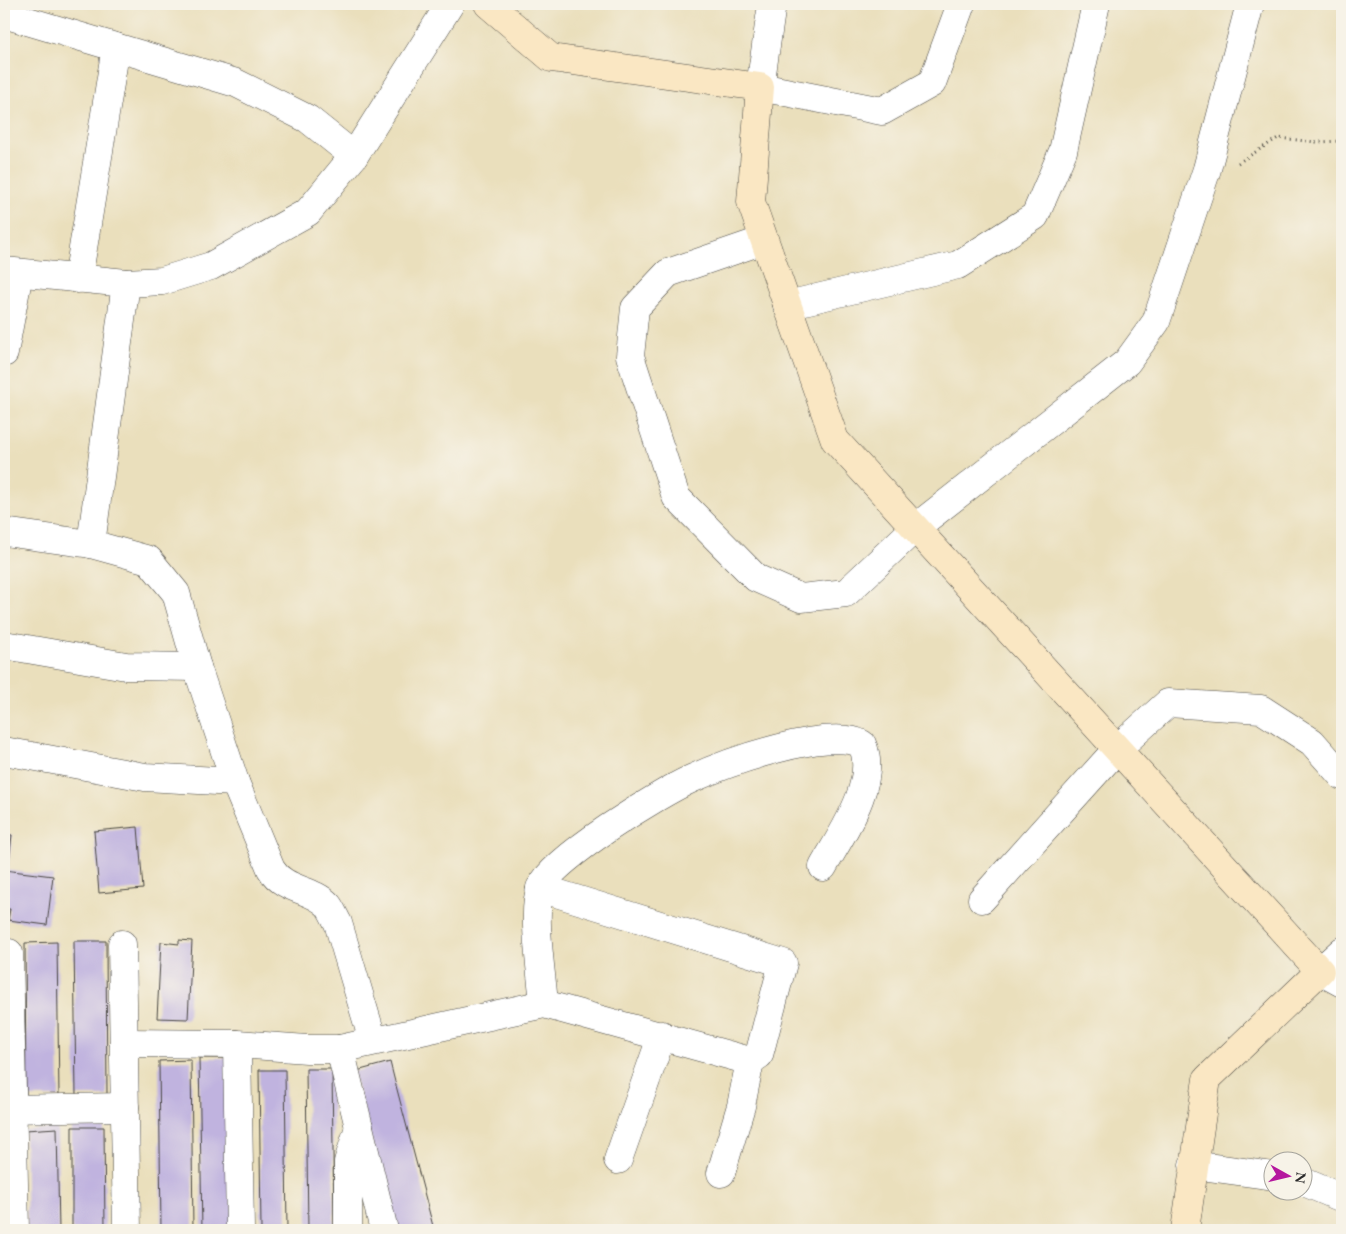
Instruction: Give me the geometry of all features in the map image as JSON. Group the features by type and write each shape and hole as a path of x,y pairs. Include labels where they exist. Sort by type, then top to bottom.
{"street":[{"path":"4,353 11,272 126,283 162,281 211,266 308,212 354,156 450,4"},
{"path":"488,4 551,58 760,87 882,111 932,84 961,4"},
{"path":"772,4 760,87 751,202 835,440 1117,749 1331,977"},
{"path":"787,305 958,265 1034,216 1062,151 1096,4"},
{"path":"764,240 668,273 634,308 630,356 676,497 756,578 801,598 846,593 916,528 1127,362 1156,322 1207,168 1250,4"},
{"path":"5,19 116,47 236,83 308,119 354,156"},
{"path":"78,279 116,47"},
{"path":"92,544 126,283"},
{"path":"4,532 92,544 149,560 176,593 197,667 235,782 276,878 318,898 329,906 338,923 372,1041"},
{"path":"4,644 126,666 197,667"},
{"path":"982,899 1117,749 1168,703 1261,709 1312,742 1342,776"},
{"path":"544,1004 538,913 540,888 546,879 590,839 690,779 787,745 821,739 855,740 862,744 865,752 862,791 851,818 822,867"},
{"path":"4,751 144,777 235,782"},
{"path":"540,888 782,963 763,1044 759,1055 750,1061 741,1106 721,1173"},
{"path":"122,944 127,1230"},
{"path":"1185,1230 1207,1079 1331,977 1342,951"},
{"path":"10,952 8,1109 15,1230"},
{"path":"124,1043 237,1044 307,1049 340,1049 544,1004 662,1035 750,1061"},
{"path":"618,1160 662,1035"},
{"path":"237,1044 240,1230"},
{"path":"340,1049 384,1230"},
{"path":"8,1109 125,1107"},
{"path":"348,1230 348,1162 359,1127"},
{"path":"1193,1165 1264,1175"},
{"path":"1314,1186 1342,1198"}],"path":[{"path":"1207,168 1241,162 1278,138 1316,142 1342,141"}],"building":[{"path":"138,827 143,889 99,893 94,831"},
{"path":"4,834 12,835 8,869 4,869"},
{"path":"4,870 53,876 47,925 8,920 10,909 4,909"},
{"path":"179,940 192,941 188,1019 157,1018 161,942 179,944"},
{"path":"74,941 106,941 107,1096 76,1096"},
{"path":"57,942 59,1097 26,1097 25,943"},
{"path":"199,1058 231,1058 234,1230 202,1230"},
{"path":"191,1060 193,1230 161,1230 159,1061"},
{"path":"390,1062 434,1230 395,1230 353,1072"},
{"path":"306,1069 332,1069 334,1230 308,1230"},
{"path":"259,1070 285,1070 287,1230 261,1230"},
{"path":"72,1127 104,1127 105,1230 72,1230"},
{"path":"57,1128 59,1230 27,1230 25,1130"}]}
